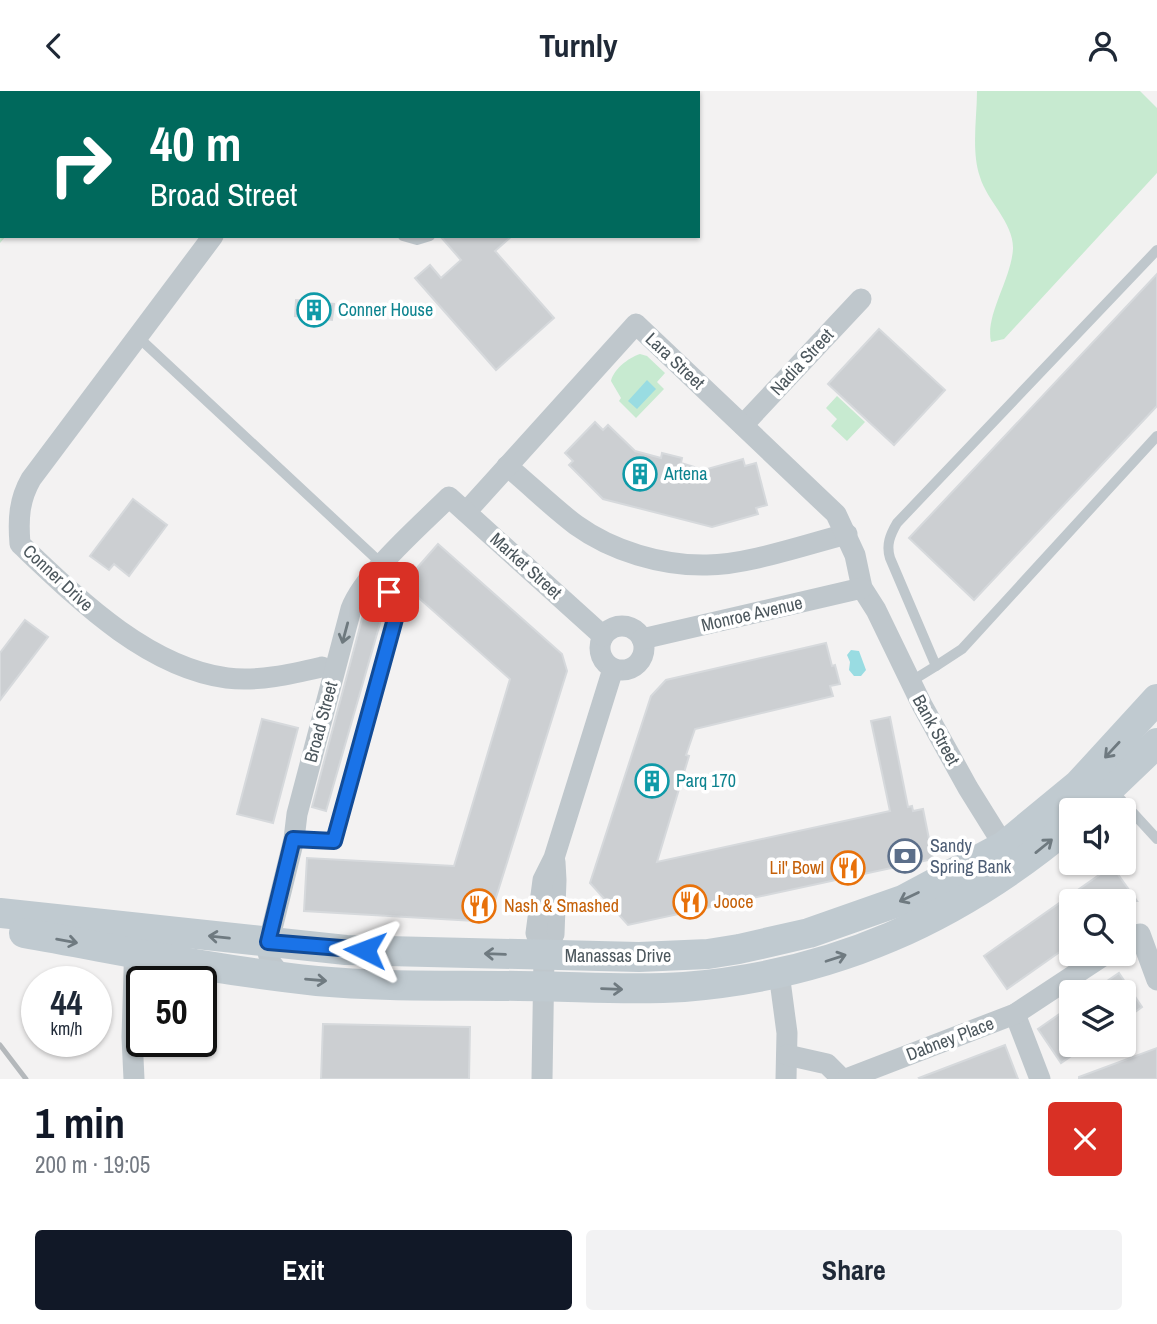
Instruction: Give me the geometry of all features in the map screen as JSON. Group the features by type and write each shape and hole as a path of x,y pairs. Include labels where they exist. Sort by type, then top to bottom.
{"main road":[{"name":"Manassas Drive","path":"0,913 135,940 282,977 396,984 628,989 685,987 779,973 833,959 899,935 981,892 1157,699"},
{"path":"1100,798 1157,743"},
{"name":"Manassas Drive","path":"0,929 135,940 268,942 346,950 544,956 639,957 708,954 809,933 858,917 1011,857 1059,831"},
{"path":"779,973 784,958 837,932 858,917"}],"street":[{"name":"Conner Drive","path":"212,238 31,479 20,506 20,544 100,616 179,665 204,674 230,678 299,673 322,667"},
{"name":"Nadia Street","path":"743,425 861,299"},
{"name":"Lara Street","path":"466,512 636,324 832,509 847,534 855,555 862,588"},
{"path":"508,466 576,525 588,532 627,551 680,565 709,566 738,561 847,534"},
{"name":"Broad Street","path":"268,942 297,814 351,609 357,596 379,569 449,497"},
{"name":"Market Street","path":"449,497 603,636"},
{"name":"Monroe Avenue","path":"642,639 862,588"},
{"name":"Bank Street","path":"862,588 876,610 910,682 968,789 1011,857"},
{"path":"620,626 633,629 642,639 643,654 640,661 628,670 613,669 602,659 600,643 607,631 620,626"},
{"path":"542,1079 544,956 536,933 542,880 554,858 613,669"},
{"path":"134,1079 132,1037 135,940"},
{"path":"268,942 267,954 282,977"},
{"path":"1136,946 1157,980"},
{"name":"Dabney Place","path":"844,1079 1015,1014 1088,966"},
{"path":"779,973 788,1055 786,1079"},
{"path":"1015,1014 1040,1079"},
{"path":"788,1055 827,1064 844,1079"}],"lane":[{"path":"936,666 890,558 888,543 891,532 1157,250"},
{"path":"138,337 379,569 398,608 334,841 293,839"},
{"path":"910,682 962,649 1157,436"},
{"path":"1111,788 1156,836"}],"green space":[{"path":"977,91 1140,91 1157,108 1157,173 1004,339 991,342 992,320 1013,249 1009,230 983,186 977,167"},
{"path":"640,354 647,356 665,373 657,382 664,389 636,418 619,401 621,398 611,381 622,365"},
{"path":"837,396 865,422 847,441 831,426 837,419 826,408"}],"water":[{"path":"647,380 656,389 637,409 628,401"},
{"path":"851,650 859,651 866,670 861,676 854,676 849,670 847,655"}],"building":[{"path":"442,238 510,238 495,251 554,318 496,370 415,278 430,265 441,278 461,260"},
{"path":"1157,274 1157,406 974,600 909,538"},
{"name":"Conner House","path":"296,300 334,304 332,320 295,316"},
{"path":"879,329 945,390 894,445 828,384"},
{"name":"Artena","path":"595,422 603,430 608,425 635,451 661,458 662,453 682,458 681,463 704,470 743,459 745,466 756,463 767,505 756,508 758,514 712,527 603,499 569,465 573,461 565,453"},
{"path":"133,499 167,525 129,576 114,564 109,570 90,556"},
{"path":"438,544 562,654 567,671 493,907 475,921 304,911 307,858 454,866 510,679 403,584"},
{"path":"363,615 381,620 326,811 312,807"},
{"path":"25,620 48,637 0,700 0,653"},
{"name":"Parq 170","path":"826,643 840,684 830,686 833,696 695,729 657,862 890,811 871,721 890,717 908,807 912,806 913,811 923,809 933,859 628,925 590,883 651,696 666,680"},
{"path":"262,719 298,728 273,823 237,814"},
{"path":"1099,875 1118,875 1128,889 1079,889"},
{"path":"1059,903 1059,952 1007,989 984,956"},
{"path":"1119,973 1124,980 1109,980"},
{"path":"1136,998 1142,1007 1136,1011"},
{"path":"1059,1014 1059,1057 1070,1057 1061,1063 1038,1029"},
{"path":"323,1024 470,1027 469,1079 321,1079"},
{"path":"1005,1045 1018,1079 919,1078"},
{"path":"1157,1048 1157,1079 1079,1079 1079,1077"}],"railway":[{"path":"0,1045 26,1079"}],"place":[{"name":"Conner House","path":"314,310"},
{"name":"Artena","path":"640,474"},
{"name":"Parq 170","path":"652,781"},
{"name":"Sandy Spring Bank","path":"905,856"},
{"name":"Lil' Bowl","path":"848,868"},
{"name":"Jooce","path":"690,902"},
{"name":"Nash & Smashed","path":"479,906"}],"route":[{"path":"365,950 268,942 293,839 334,841 398,608 389,592"}]}
